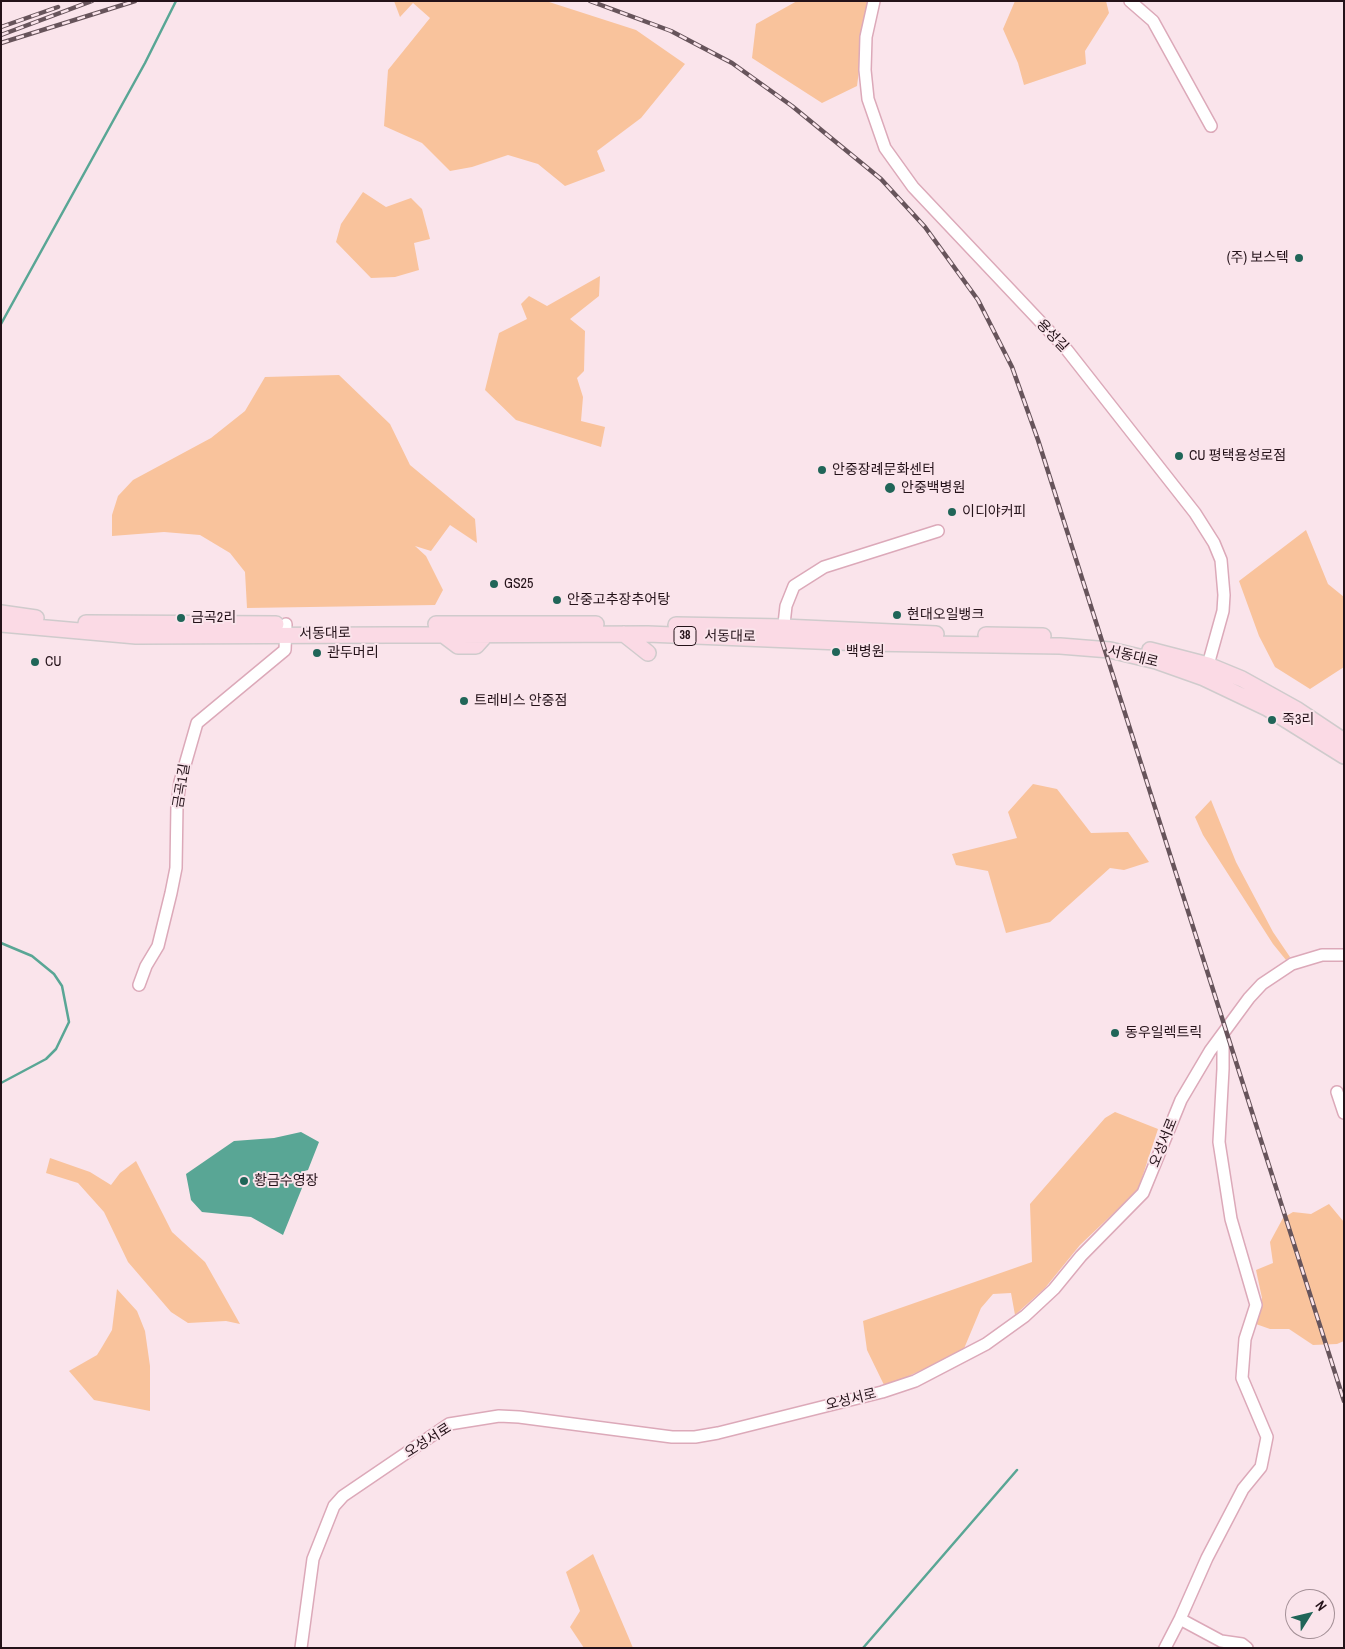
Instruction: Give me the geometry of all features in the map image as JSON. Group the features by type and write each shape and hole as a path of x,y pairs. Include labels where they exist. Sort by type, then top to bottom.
{"main road":[{"name":"서동대로","path":"1,613 76,623 442,634 783,634 1090,639 1125,645 1206,672 1242,679 1296,710 1344,741"},
{"name":"서동대로","path":"1,624 136,636 286,629 538,624 783,634"},
{"path":"624,634 648,653"},
{"name":"서동대로","path":"1206,672 1344,756"}],"street":[{"name":"용성길","path":"874,1 866,37 865,70 868,99 884,148 913,187 1067,350 1195,513 1214,543 1221,560 1224,595 1223,611 1206,672"},
{"path":"1130,1 1153,21 1211,126"},
{"path":"783,634 786,606 794,586 824,567 938,531"},
{"name":"금곡1길","path":"139,985 146,966 158,946 172,893 176,868 177,805 180,782 197,723 285,650 286,629"},
{"name":"오성서로","path":"301,1648 313,1560 334,1506 343,1496 449,1424 499,1416 672,1437 702,1435 882,1392 915,1381 986,1344 1025,1316 1054,1289 1081,1256 1144,1193 1181,1100 1210,1051 1262,984 1292,964 1322,955 1344,955"},
{"path":"1165,1648 1207,1558 1243,1489 1261,1467 1266,1437 1242,1378 1245,1338 1256,1305 1231,1219 1219,1142 1223,1034"},
{"path":"1337,1092 1344,1113"},
{"path":"1180,1619 1221,1641 1242,1644 1247,1648"}],"shaded area":[{"path":"394,1 546,1 636,30 685,64 641,118 597,151 605,171 565,186 538,164 508,155 472,167 450,171 422,143 384,126 388,70 430,18 413,3 400,17"},
{"path":"797,1 868,1 857,86 822,103 752,58 756,24"},
{"path":"1015,1 1106,1 1109,13 1085,51 1086,64 1024,85 1018,63 1003,29"},
{"path":"363,192 386,207 411,198 422,209 430,239 414,243 419,270 395,277 371,278 336,242 341,224"},
{"path":"600,276 599,296 570,319 585,331 584,371 577,378 583,397 581,421 605,427 601,447 516,420 485,390 499,333 527,319 521,304 529,296 547,306"},
{"path":"339,375 390,424 410,465 475,519 477,543 450,525 431,551 415,546 426,556 443,590 435,605 247,608 245,572 230,553 200,535 164,532 112,536 112,515 118,496 133,480 211,438 245,411 265,377"},
{"path":"1306,530 1328,584 1344,597 1344,667 1310,689 1275,667 1259,636 1239,581"},
{"path":"1033,784 1057,789 1091,833 1128,832 1149,862 1124,870 1110,868 1050,922 1006,933 988,871 956,865 952,854 1017,838 1008,812"},
{"path":"1211,800 1236,862 1273,932 1290,957 1286,960 1273,944 1203,835 1195,817"},
{"path":"1115,1112 1158,1129 1138,1190 1080,1245 1045,1288 1015,1315 1011,1293 993,1294 981,1308 963,1351 885,1387 867,1350 863,1321 1032,1262 1030,1204 1105,1118"},
{"name":"황금수영장","path":"301,1132 319,1142 308,1170 301,1172 302,1188 283,1235 251,1217 202,1212 191,1200 186,1174 234,1141 274,1138"},
{"path":"50,1158 90,1172 111,1185 120,1173 136,1161 172,1232 205,1262 240,1324 226,1321 188,1323 171,1312 128,1262 104,1212 78,1183 46,1173"},
{"path":"1329,1204 1344,1222 1344,1341 1337,1344 1313,1345 1289,1329 1270,1329 1253,1323 1262,1298 1256,1270 1273,1263 1270,1242 1283,1218 1293,1212 1311,1214"},
{"path":"117,1289 137,1311 145,1331 150,1366 150,1411 94,1400 69,1371 97,1355 112,1330"},
{"path":"593,1554 633,1648 584,1648 570,1627 580,1611 566,1572"}],"waterway":[{"path":"1,324 145,63 176,1"},
{"path":"1,943 32,956 54,974 62,986 69,1022 56,1049 46,1059 1,1083"},
{"path":"863,1648 1017,1470"}],"railway":[{"path":"1,35 92,1"},
{"path":"1,43 135,1"},
{"path":"590,1 671,31 732,63 792,106 881,179 925,227 978,300 1012,367 1038,440 1344,1401"},
{"path":"1,27 58,7"}],"place":[{"name":"(주) 보스텍","path":"1299,258"},
{"name":"CU 평택용성로점","path":"1179,456"},
{"name":"안중장례문화센터","path":"822,470"},
{"name":"안중백병원","path":"890,488"},
{"name":"이디야커피","path":"952,512"},
{"name":"GS25","path":"494,584"},
{"name":"안중고추장추어탕","path":"557,600"},
{"name":"현대오일뱅크","path":"897,615"},
{"name":"금곡2리","path":"181,618"},
{"name":"백병원","path":"836,652"},
{"name":"관두머리","path":"317,653"},
{"name":"CU","path":"35,662"},
{"name":"트레비스 안중점","path":"464,701"},
{"name":"죽3리","path":"1272,720"},
{"name":"동우일렉트릭","path":"1115,1033"},
{"name":"황금수영장","path":"244,1181"}]}
